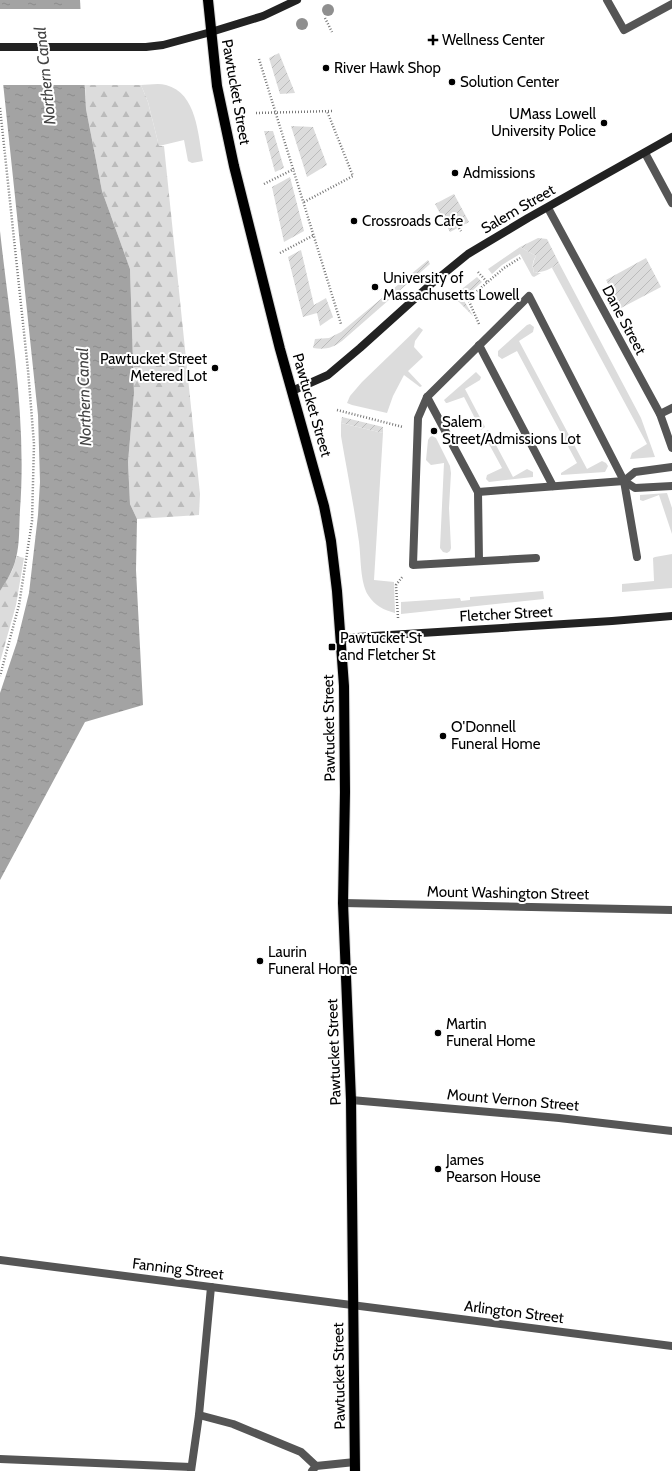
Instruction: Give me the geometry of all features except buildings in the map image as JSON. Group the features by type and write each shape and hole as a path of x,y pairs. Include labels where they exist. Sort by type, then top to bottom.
{"main road":[{"name":"Pawtucket Street","path":"208,0 217,86 234,166 278,342 317,477 332,541 344,686 345,792 343,904 351,1100 355,1467"},
{"path":"0,48 146,47 163,45 263,16 297,0"},
{"name":"Salem Street","path":"292,391 320,380 328,375 459,261 488,242 672,137"},
{"name":"Fletcher Street","path":"341,638 672,616"}],"street":[{"path":"607,0 624,30 672,4"},
{"path":"645,153 672,203"},
{"name":"Dane Street","path":"548,208 660,414 672,448"},
{"path":"536,558 413,565 417,430 418,418 427,396 529,296 624,481 638,557"},
{"path":"479,345 553,486"},
{"path":"427,396 478,492 479,561"},
{"path":"660,414 672,408"},
{"path":"478,492 624,481 635,472 672,467"},
{"path":"624,481 635,488 672,486"},
{"name":"Mount Washington Street","path":"343,904 672,910"},
{"name":"Mount Vernon Street","path":"351,1100 559,1118 672,1131"},
{"name":"Fanning Street","path":"0,1260 353,1306"},
{"path":"0,1459 136,1468 191,1469 199,1415 211,1287"},
{"name":"Arlington Street","path":"353,1306 672,1346"},
{"path":"199,1415 233,1424 301,1452 314,1468 355,1467"}],"path":[{"path":"325,18 332,32"},
{"path":"259,59 341,324"},
{"path":"0,108 28,370 34,444 32,521 19,604 0,676"},
{"path":"304,202 353,176 327,111"},
{"path":"256,113 333,111"},
{"path":"264,184 294,169"},
{"path":"280,253 314,235"},
{"path":"481,330 468,299 504,268 520,258"},
{"path":"478,272 487,282"},
{"path":"337,410 385,424 417,430"},
{"path":"398,618 396,585 413,565"}],"green space":[{"path":"279,53 295,93 280,94 269,58"},
{"path":"85,85 141,85 148,102 159,146 164,146 200,494 199,515 137,519 130,504 128,462 134,393 130,269 102,191 86,109"},
{"path":"141,85 166,85 176,89 184,97 194,116 203,161 192,163 188,161 184,140 159,146 148,102"},
{"path":"291,126 313,127 327,165 307,177"},
{"path":"264,131 273,131 284,168 275,172"},
{"path":"290,177 304,231 284,242 272,187"},
{"path":"454,194 469,222 450,232 435,204"},
{"path":"538,238 547,239 559,263 547,270 534,273 533,264 536,256 520,247"},
{"path":"520,247 536,256 533,264 534,273 541,273 534,277 532,276 520,254 502,265 492,274 488,269"},
{"path":"301,250 314,305 326,298 333,317 320,326 317,313 303,317 288,257"},
{"path":"646,258 661,287 621,308 606,280"},
{"path":"428,260 430,264 342,341 329,348 313,348 315,339 329,338 341,332"},
{"path":"559,263 641,418 655,457 630,459 632,453 647,444 552,268"},
{"path":"477,277 482,282 463,299 473,316 453,296"},
{"path":"530,324 534,327 533,332 519,341 587,469 602,461 608,466 605,472 561,475 561,473 577,463 517,351 502,359 498,356 498,351"},
{"path":"419,327 423,330 415,341 414,347 423,357 408,371 422,386 420,387 404,375 393,396 387,413 347,403 350,396 362,382"},
{"path":"476,372 481,377 480,380 465,389 485,427 481,430 464,397 447,403 444,400"},
{"path":"342,417 383,427 383,433 341,423"},
{"path":"341,423 383,433 374,580 394,582 395,613 383,609 377,605 365,590 361,569 360,548 341,436"},
{"path":"488,430 513,477 527,469 533,472 533,477 489,482 486,479 487,475 502,468 483,433"},
{"path":"432,436 436,438 450,466 451,473 449,508 451,548 447,553 443,552 440,548 444,463 431,465 426,460 428,440"},
{"path":"667,493 672,508 672,534 659,495 643,501 640,500 640,495"},
{"path":"672,554 672,588 622,592 622,584 654,581 653,558"},
{"path":"17,556 24,558 16,605 0,662 0,591 12,571"},
{"path":"543,591 544,599 401,614 401,602 460,598 461,601 470,600 470,597"}],"water":[{"name":"Northern Canal","path":"0,0 80,0 86,109 102,191 130,269 134,393 128,462 130,504 137,519 136,570 143,705 85,722 0,880 0,693 17,642 29,593 38,515 40,482 38,415 0,54"},
{"path":"0,231 13,335 19,405 22,475 19,534 15,563 0,591"}],"pier":[{"path":"0,9 82,9 87,85 1,85"}],"place":[{"name":"Wellness Center","path":"433,40"},
{"name":"River Hawk Shop","path":"326,68"},
{"name":"Solution Center","path":"452,82"},
{"name":"UMass Lowell University Police","path":"604,123"},
{"name":"Admissions","path":"455,173"},
{"name":"Crossroads Cafe","path":"354,221"},
{"name":"University of Massachusetts Lowell","path":"375,287"},
{"name":"Pawtucket Street Metered Lot","path":"215,368"},
{"name":"Salem Street/Admissions Lot","path":"434,431"},
{"name":"Pawtucket St and Fletcher St","path":"332,647"},
{"name":"O'Donnell Funeral Home","path":"443,736"},
{"name":"Laurin Funeral Home","path":"260,961"},
{"name":"Martin Funeral Home","path":"438,1033"},
{"name":"James Pearson House","path":"438,1169"}]}
